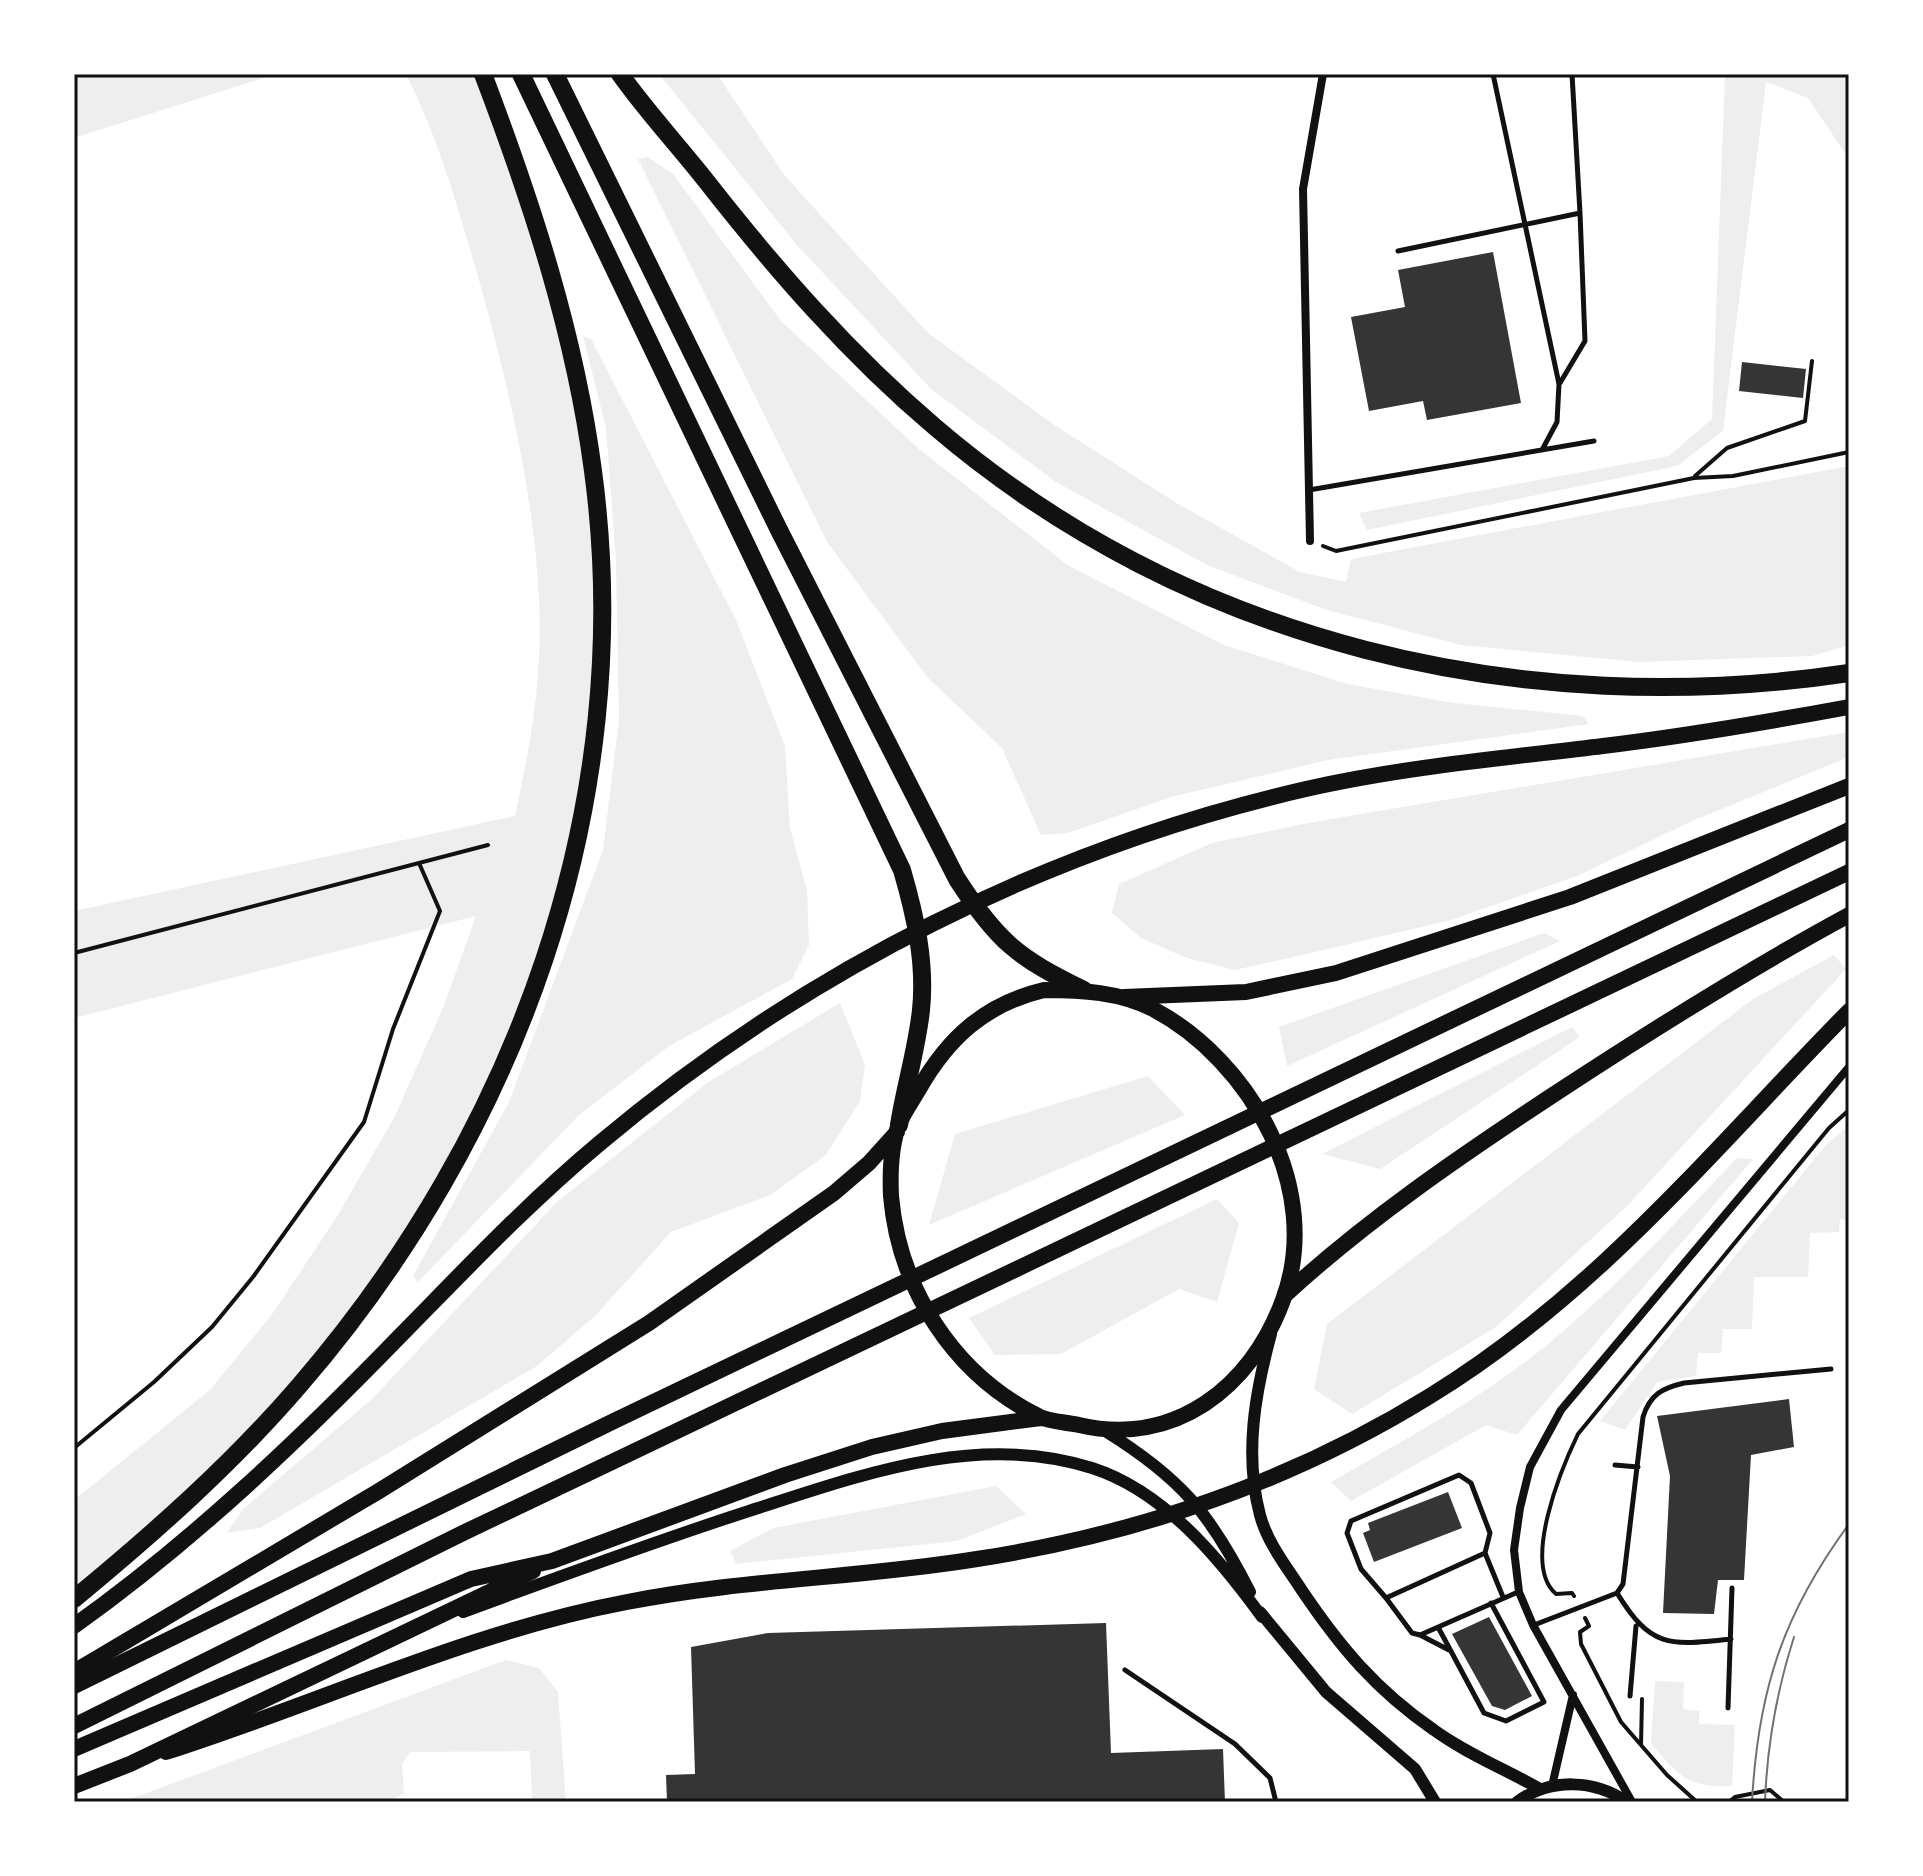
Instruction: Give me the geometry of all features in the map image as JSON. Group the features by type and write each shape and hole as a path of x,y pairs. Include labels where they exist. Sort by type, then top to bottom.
{"highway":[{"path":"74,1599 182,1506 287,1398 385,1274 435,1201 492,1093 524,1021 560,908 590,769 603,629 601,558 589,446 568,330 516,160 483,74"},
{"path":"521,74 902,870 917,932 922,978 921,1012 898,1128"},
{"path":"555,74 772,516 957,879 984,921 1009,948 1035,966 1084,990"},
{"path":"620,74 752,241 892,390 996,476 1053,514 1174,582 1240,611 1357,649 1478,676 1652,690 1709,689 1849,673"}],"main road":[{"path":"74,1626 124,1590 283,1452 506,1229 596,1145 706,1059 871,954 1075,860 1176,825 1309,788 1849,707"},
{"path":"1118,997 1246,992 1336,973 1570,897 1849,786"},
{"path":"74,1686 614,1421 1849,830"},
{"path":"74,1726 463,1533 1849,872"},
{"path":"1285,1295 1375,1217 1439,1170 1633,1042 1849,915"},
{"path":"74,1672 315,1530 649,1323 834,1193 869,1163 898,1128 945,1048 967,1025 1021,996 1044,990 1084,990 1151,1008 1193,1035 1227,1066 1268,1125 1283,1163 1292,1219 1292,1256 1285,1295 1273,1327 1243,1373 1210,1400 1154,1427 1105,1431 1041,1418 967,1427 872,1447 552,1561 471,1579 74,1749"},
{"path":"74,1786 130,1764 267,1720 463,1646 547,1620 627,1602 722,1587 946,1563 1038,1549 1147,1523 1214,1502 1288,1471 1429,1397 1525,1334 1571,1295 1655,1214 1849,1011"},
{"path":"898,1128 890,1176 893,1223 903,1266 918,1300 968,1364 1041,1418"},
{"path":"130,1764 422,1627 552,1561"}],"street":[{"path":"1310,541 1303,189 1323,74"},
{"path":"1630,1802 1533,1625 1519,1592 1514,1550 1530,1467 1561,1410 1849,1067"},
{"path":"1273,1327 1255,1407 1252,1465 1260,1517 1281,1559 1322,1621 1363,1673 1434,1731 1546,1787"},
{"path":"1105,1431 1139,1452 1186,1490 1227,1548 1262,1617"},
{"path":"422,1627 694,1529 850,1478 922,1461 988,1454 1024,1455 1091,1468 1150,1497 1191,1533 1326,1692 1415,1769 1435,1802"},
{"path":"1546,1787 1573,1695"},
{"path":"1517,1802 1546,1787 1596,1786 1630,1802"}],"lane":[{"path":"1493,74 1559,384 1557,422 1542,450"},
{"path":"1559,384 1585,341 1572,74"},
{"path":"1398,251 1580,213"},
{"path":"1308,490 1594,441"},
{"path":"1533,1625 1617,1593 1626,1572 1646,1405 1666,1387 1831,1369"},
{"path":"1615,1465 1638,1467"},
{"path":"1450,1650 1412,1633 1361,1569 1347,1533 1351,1521 1459,1475 1471,1483 1490,1533 1485,1553 1503,1597"},
{"path":"1386,1598 1485,1553"},
{"path":"1728,1708 1732,1588"},
{"path":"1420,1635 1519,1592"},
{"path":"1617,1593 1636,1625 1657,1638 1731,1639"},
{"path":"1438,1627 1484,1713 1506,1721 1544,1702 1491,1603"},
{"path":"1630,1696 1636,1625"},
{"path":"1125,1670 1235,1744 1270,1778 1276,1802"}],"path":[{"path":"1694,478 1727,448 1805,421 1812,361"},
{"path":"1310,541 1336,551 1694,478 1733,476 1849,452"},
{"path":"74,953 488,845"},
{"path":"74,1448 154,1382 212,1327 253,1277 364,1122 393,1029 440,911 419,863"},
{"path":"1829,1128 1849,1110"},
{"path":"1630,1696 1642,1697 1641,1745"},
{"path":"1729,1802 1735,1797 1770,1790 1784,1802"}],"shaded area":[{"path":"74,74 276,74 74,138"},
{"path":"406,74 483,74 568,330 603,629 560,908 467,1145 300,1384 74,1599 74,1500 210,1390 273,1313 336,1218 394,1118 443,1008 476,916 74,1018 74,911 515,816 532,727 538,673 540,625 532,523 514,419 477,273 437,147"},
{"path":"659,74 717,74 785,176 928,333 1053,424 1178,504 1300,572 1346,582 1351,559 1849,466 1849,645 1812,656 1638,662 1461,645 1327,610 1207,565 1056,482 931,389 797,245"},
{"path":"1725,74 1849,74 1849,159 1808,98 1766,82 1723,431 1677,466 1367,530 1359,513 1669,456 1712,419"},
{"path":"648,157 673,174 781,321 920,450 1069,566 1224,645 1347,684 1454,703 1583,716 1589,724 1328,760 1171,797 1068,833 1041,835 1002,748 928,678 827,542 638,159"},
{"path":"583,336 591,339 736,620 785,746 790,828 807,891 809,945 792,979 669,1046 579,1115 418,1282 413,1276 509,1102 603,850 619,720 616,561 606,428"},
{"path":"1849,732 1849,757 1692,821 1577,876 1451,920 1235,970 1187,958 1141,938 1112,913 1119,884 1212,843 1308,823"},
{"path":"1544,933 1560,941 1287,1066 1279,1027"},
{"path":"1834,955 1846,969 1628,1205 1496,1327 1352,1414 1314,1389 1327,1324 1753,999"},
{"path":"840,1003 865,1065 860,1101 826,1155 770,1195 671,1232 595,1316 537,1366 260,1528 227,1533 242,1510 372,1399 557,1202 707,1083"},
{"path":"1572,1027 1580,1037 1380,1169 1322,1154"},
{"path":"1148,1076 1185,1115 929,1225 955,1134"},
{"path":"1849,1125 1849,1220 1840,1219 1839,1232 1810,1233 1808,1277 1754,1277 1752,1329 1723,1329 1721,1353 1698,1353 1696,1376 1657,1382 1625,1430 1600,1421 1826,1145"},
{"path":"1737,1158 1753,1159 1517,1435 1486,1425 1351,1501 1331,1482 1469,1401 1522,1365 1621,1278"},
{"path":"1217,1199 1239,1223 1217,1302 1179,1289 1061,1354 995,1355 969,1318"},
{"path":"996,1486 1026,1514 957,1541 736,1564 730,1551 773,1528"},
{"path":"506,1660 539,1668 558,1692 566,1802 532,1802 530,1751 410,1752 402,1764 404,1794 390,1800 122,1802"},
{"path":"1655,1681 1684,1682 1683,1709 1699,1711 1699,1724 1735,1725 1732,1786 1705,1785 1685,1778 1651,1743"}],"building":[{"path":"1493,252 1521,403 1427,420 1423,401 1369,411 1351,317 1405,307 1398,270"},
{"path":"1742,362 1806,369 1803,398 1739,391"},
{"path":"1789,1399 1794,1447 1751,1455 1744,1580 1718,1580 1714,1614 1663,1613 1670,1476 1657,1416"},
{"path":"1448,1492 1462,1528 1374,1562 1363,1533 1370,1530 1368,1523"},
{"path":"1489,1617 1532,1696 1505,1710 1492,1706 1452,1634"},
{"path":"1106,1623 1111,1753 1223,1749 1225,1802 667,1802 666,1775 695,1774 691,1647 768,1633"}],"tram line":[{"path":"1752,1802 1760,1724 1778,1655 1807,1590 1849,1524"},
{"path":"1765,1802 1774,1719 1794,1637"}]}
